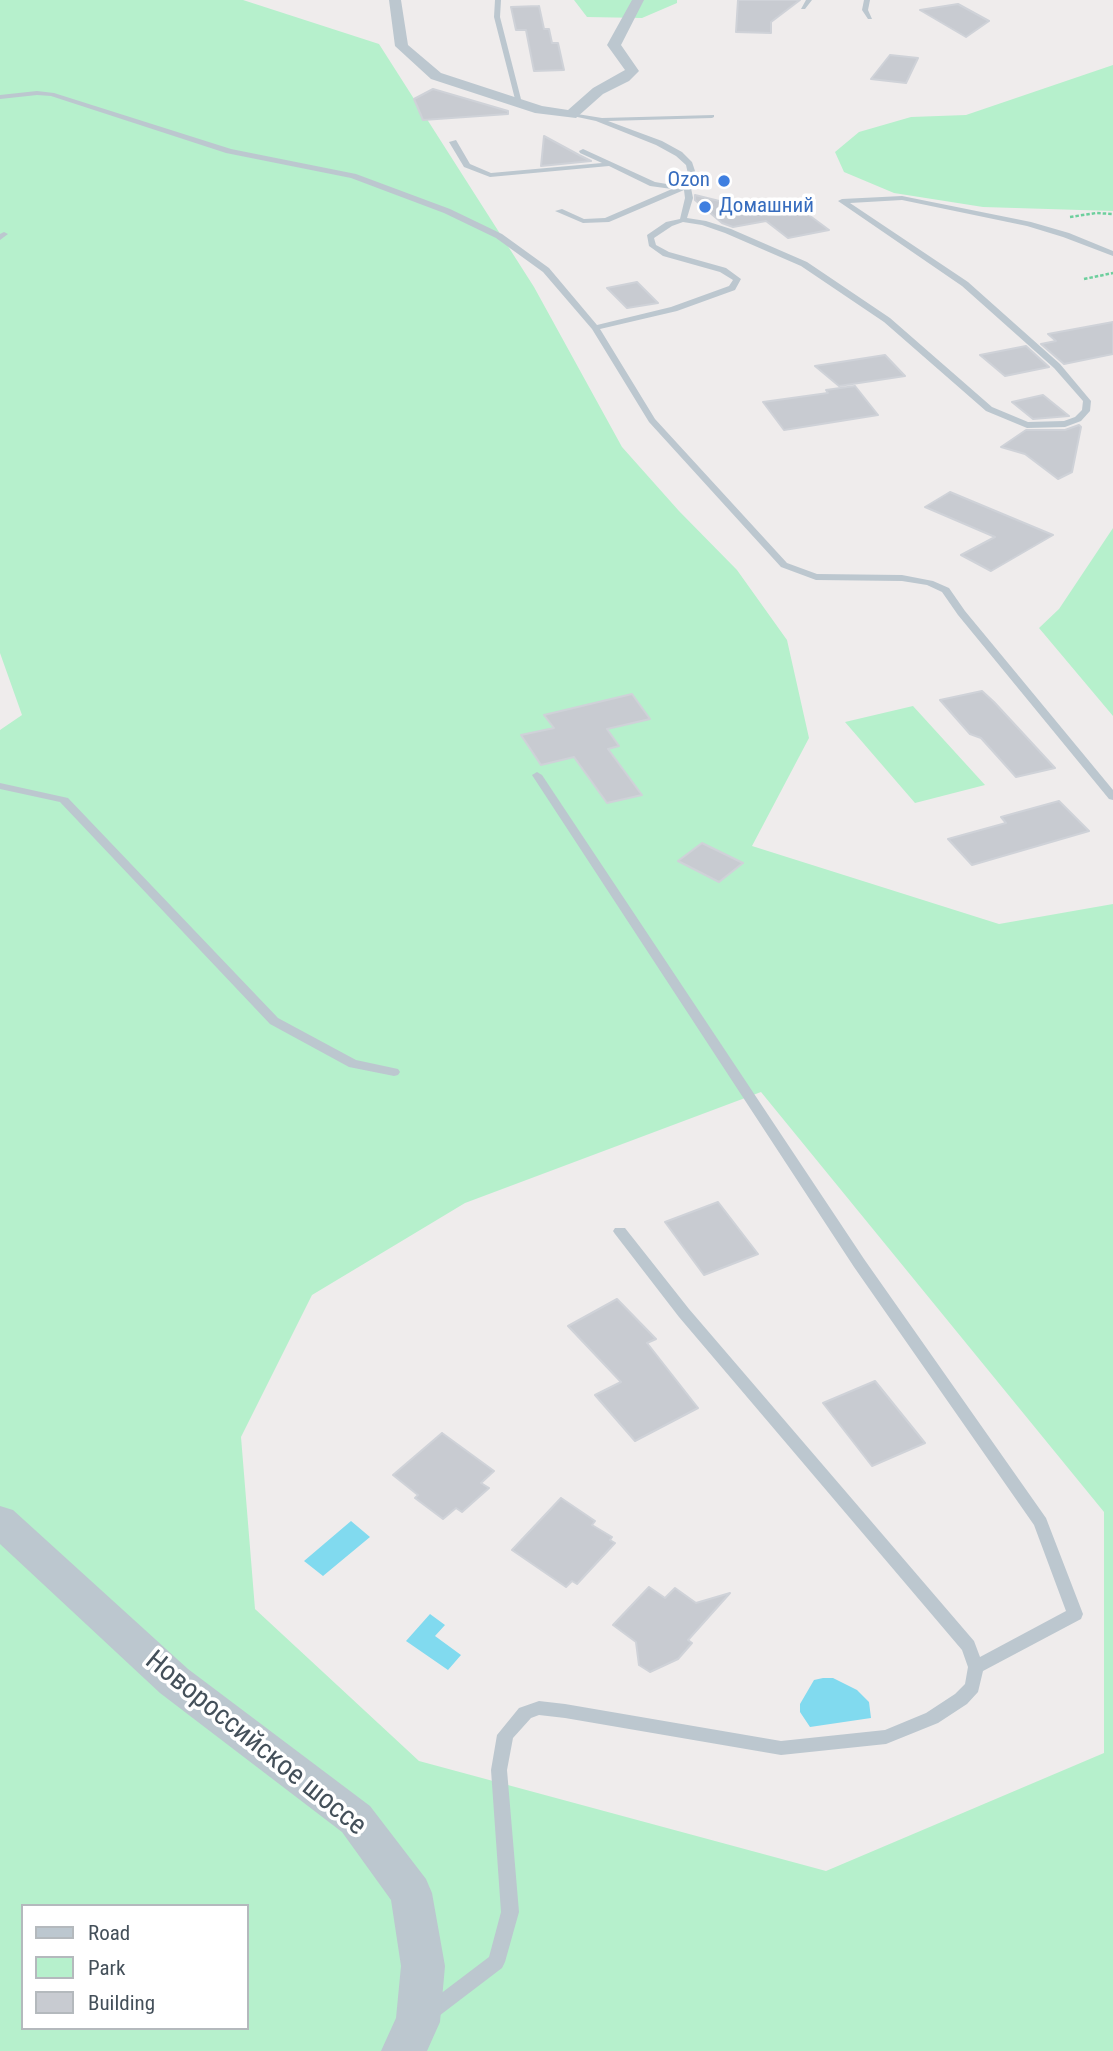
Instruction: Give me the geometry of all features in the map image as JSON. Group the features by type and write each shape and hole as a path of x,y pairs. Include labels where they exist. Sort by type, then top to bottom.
{"street":[{"path":"395,0 402,46 444,81 571,115 598,91 632,71 614,45 638,0"},
{"name":"Новороссийское шоссе","path":"0,1521 174,1681 356,1819 411,1893 423,1966 410,2036"}],"lane":[{"path":"498,0 497,17 519,103"},
{"path":"803,8 809,0"},
{"path":"867,0 865,10 870,18"},
{"path":"0,97 52,94 229,151 352,176 447,211 499,236 546,270 595,328 652,420 783,565 816,577 902,578 930,583 946,590 961,613 1113,797"},
{"path":"571,115 597,119 712,116"},
{"path":"559,211 583,221 598,221 684,188 692,174 689,164 679,154 597,119"},
{"path":"453,142 467,165 489,176 609,164"},
{"path":"583,151 653,184 684,188"},
{"path":"683,220 689,198 684,188"},
{"path":"595,328 674,309 732,288 737,279 723,270 666,254 653,246 649,237 669,224 683,220 703,222 804,264 887,320 989,409 1027,425 1065,424 1078,419 1086,411 1087,401 1057,366 965,284 842,201 902,198 1028,224 1066,235 1113,254"},
{"path":"537,775 859,1264 1041,1522 1076,1614 976,1667"},
{"path":"0,786 64,800 274,1021 353,1064 394,1072"},
{"path":"410,2036 496,1962 510,1912 499,1770 505,1735 525,1713 539,1708 565,1711 781,1748 886,1737 920,1723 961,1699 972,1687 976,1667 968,1646 684,1313 621,1231"}],"path":[{"path":"1084,278 1113,273"}],"green space":[{"path":"0,0 243,0 379,44 534,287 622,447 737,570 787,640 809,738 752,846 999,924 1113,904 1113,2051 0,2051 0,730 22,715 0,653","holes":["761,1092 1104,1512 1104,1753 826,1871 419,1761 255,1609 241,1437 312,1295 465,1203"]},
{"path":"574,0 677,0 677,3 642,18 587,17"},
{"path":"1113,65 1113,211 983,207 894,193 844,172 835,152 859,132 911,117 966,115"},
{"path":"1113,528 1113,716 1039,628 1059,609"},
{"path":"913,706 985,785 915,803 845,722"}],"water":[{"path":"351,1521 370,1537 323,1576 304,1561"},
{"path":"430,1614 445,1625 435,1636 461,1655 448,1670 406,1641"},
{"path":"833,1678 857,1690 869,1702 871,1718 810,1727 800,1712 800,1704 814,1680"}],"building":[{"path":"738,0 800,0 771,22 771,33 736,32"},
{"path":"958,4 989,21 966,37 920,10"},
{"path":"539,6 544,29 549,29 552,43 558,43 564,70 534,71 526,30 516,30 511,7"},
{"path":"890,55 918,58 906,83 871,79"},
{"path":"433,89 508,111 508,114 423,120 414,99"},
{"path":"544,136 579,155 591,161 541,166"},
{"path":"695,195 776,215 802,210 829,230 788,238 766,221 733,227 722,223 695,200"},
{"path":"637,282 658,303 627,308 607,288"},
{"path":"1113,322 1113,354 1064,364 1041,344 1056,341 1048,334"},
{"path":"1026,346 1049,367 1005,376 980,355"},
{"path":"885,355 905,376 839,386 815,366"},
{"path":"855,386 878,415 784,430 763,402 828,393 826,390"},
{"path":"1043,395 1069,416 1033,419 1012,402"},
{"path":"1079,425 1081,427 1072,472 1058,479 1025,454 1001,447 1026,430 1065,430"},
{"path":"950,492 1053,535 991,571 961,555 995,537 925,507"},
{"path":"982,691 1055,768 1016,777 981,738 970,734 940,700"},
{"path":"632,694 650,719 607,729 619,746 608,749 642,795 607,803 574,757 541,765 521,735 554,728 544,715"},
{"path":"1059,801 1089,831 972,865 948,839 1006,823 1001,817"},
{"path":"702,843 743,863 719,882 678,861"},
{"path":"718,1202 758,1254 704,1275 665,1222"},
{"path":"617,1299 656,1339 647,1343 698,1408 635,1441 595,1395 621,1382 568,1326"},
{"path":"875,1381 925,1443 872,1466 823,1403"},
{"path":"442,1433 494,1471 481,1483 489,1488 462,1512 456,1508 443,1519 415,1498 418,1495 393,1475"},
{"path":"561,1498 595,1521 592,1525 612,1537 610,1540 615,1543 577,1584 572,1581 566,1587 512,1550"},
{"path":"649,1587 665,1598 675,1588 696,1603 730,1593 688,1640 692,1643 678,1659 650,1672 639,1665 636,1642 613,1625"}],"place":[{"name":"Ozon","path":"724,181"},
{"name":"Домашний","path":"705,207"}]}
